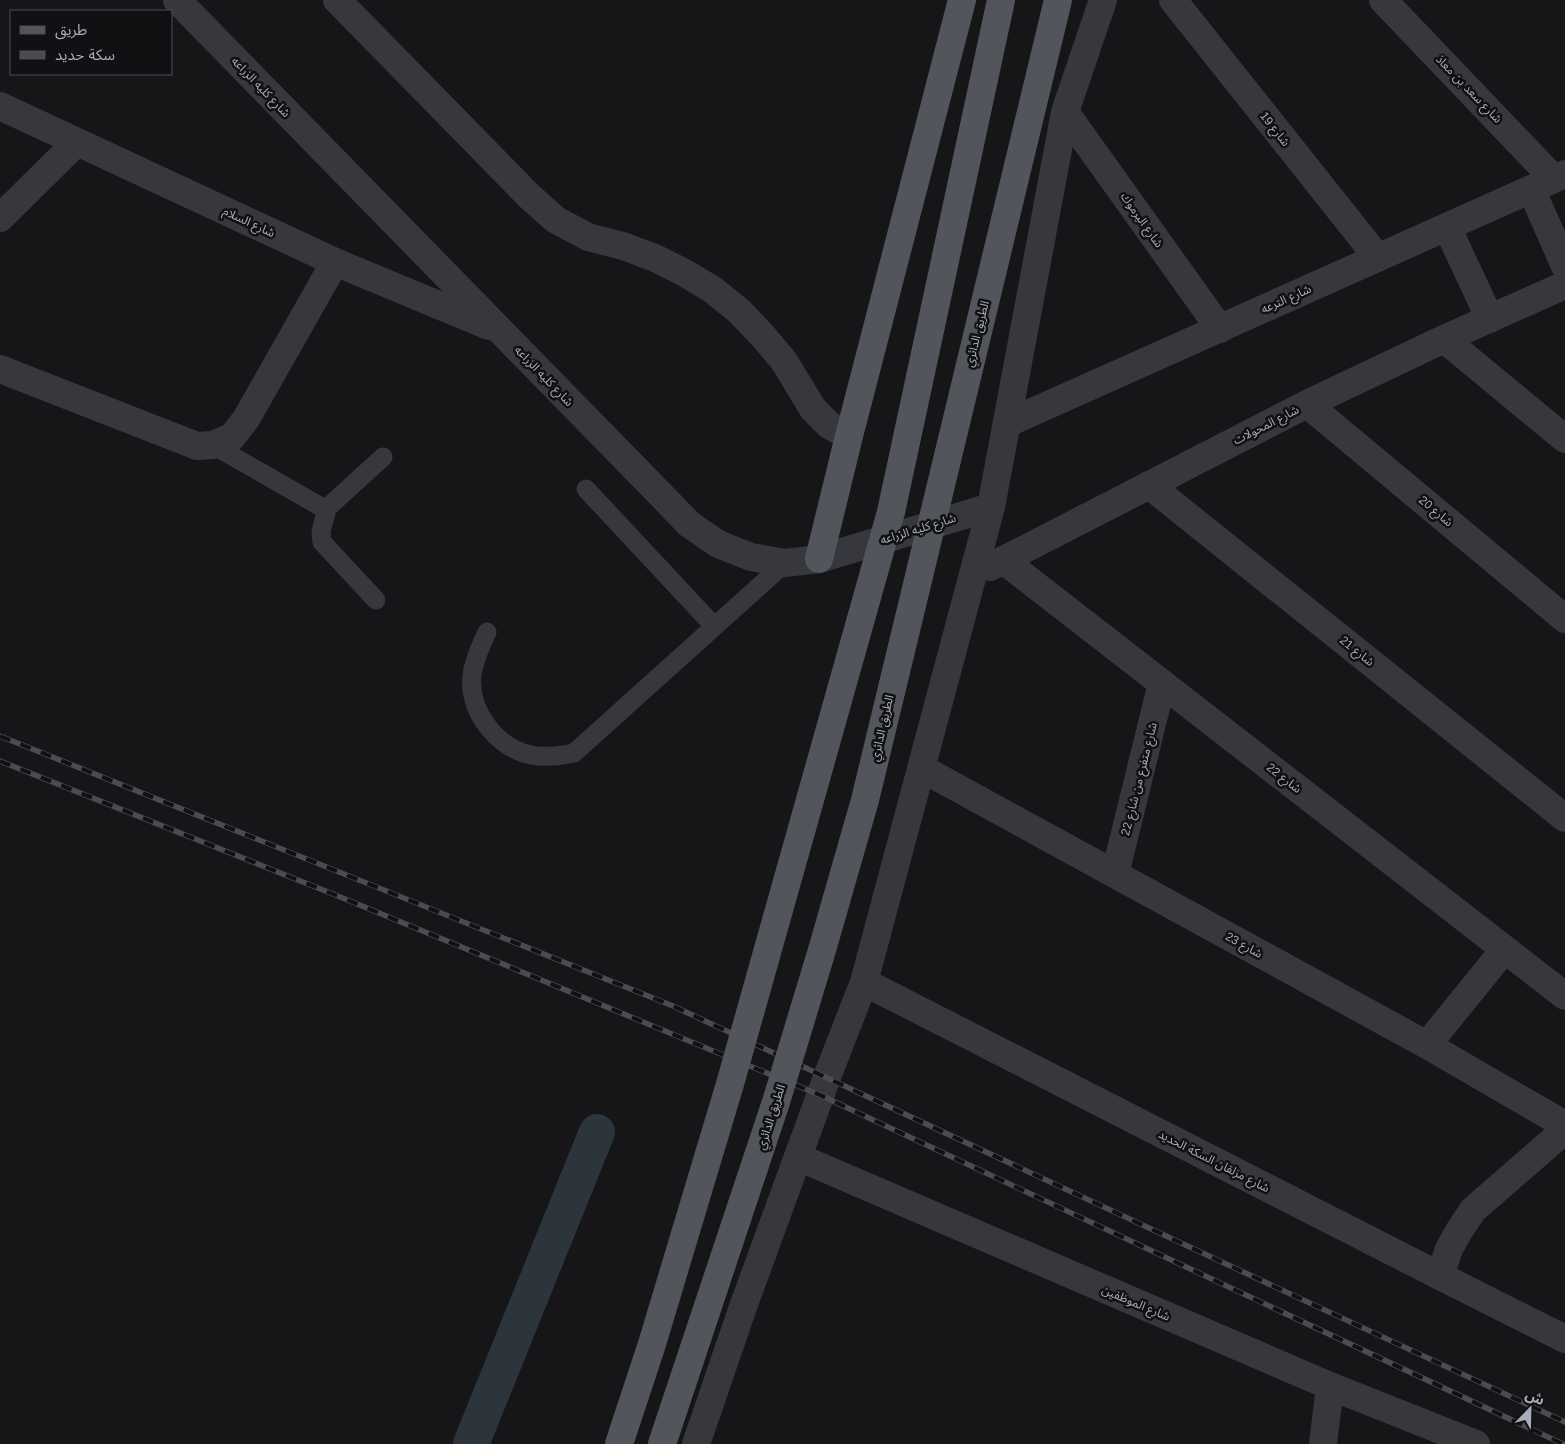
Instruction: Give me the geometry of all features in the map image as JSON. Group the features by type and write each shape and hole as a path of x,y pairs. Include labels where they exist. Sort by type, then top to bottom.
{"main road":[{"path":"820,559 849,436 962,0"},
{"path":"619,1444 652,1344 730,1084 891,512 1001,0"},
{"name":"الطريق الدائري","path":"662,1444 776,1102 865,800 1058,0"}],"street":[{"name":"شارع كليه الزراعه","path":"177,0 689,524 718,544 751,557 785,563 820,559 991,507"},
{"path":"336,0 529,196 556,220 588,237 623,246 655,258 713,290 739,311 784,361 813,409 829,425 849,436"},
{"path":"696,1444 743,1307 827,1077 864,982 991,507 1065,112 1103,0"},
{"name":"شارع 19","path":"1173,0 1378,258"},
{"name":"شارع سعد بن معاذ","path":"1383,0 1550,181 1565,266"},
{"name":"شارع السلام","path":"0,106 335,262 501,332"},
{"name":"شارع اليرموك","path":"1065,112 1220,329"},
{"path":"0,218 78,142"},
{"name":"شارع الترعه","path":"1008,424 1550,181"},
{"path":"1448,226 1490,319"},
{"path":"0,369 197,446 213,445 232,437 246,419 335,262"},
{"name":"شارع المحولات","path":"973,577 1307,404 1444,339 1565,285"},
{"path":"1444,339 1565,439"},
{"name":"شارع 20","path":"1307,404 1565,619"},
{"name":"شارع 21","path":"1149,485 1565,818"},
{"name":"شارع 22","path":"1003,560 1565,996"},
{"name":"شارع متفرع من شارع 22","path":"1115,874 1162,683"},
{"name":"شارع 23","path":"921,768 1427,1045 1565,1125"},
{"path":"1427,1045 1504,950"},
{"name":"شارع مزلقان السكة الحديد","path":"864,982 1565,1339"},
{"path":"1440,1276 1449,1249 1474,1210 1565,1130"},
{"name":"شارع الموظفين","path":"798,1157 1330,1386 1476,1444"},
{"path":"1323,1444 1330,1386"}],"lane":[{"path":"213,445 321,506 325,510 321,531 322,542 376,600"},
{"path":"325,510 383,457"},
{"path":"586,490 714,626"},
{"path":"487,632 476,656 472,677 474,698 481,718 495,735 511,748 532,755 553,757 574,753 785,563"}],"waterway":[{"path":"471,1444 597,1132"}],"railway":[{"path":"0,736 673,1006 1565,1422"},
{"path":"0,761 333,894 820,1095 1563,1444"}]}
